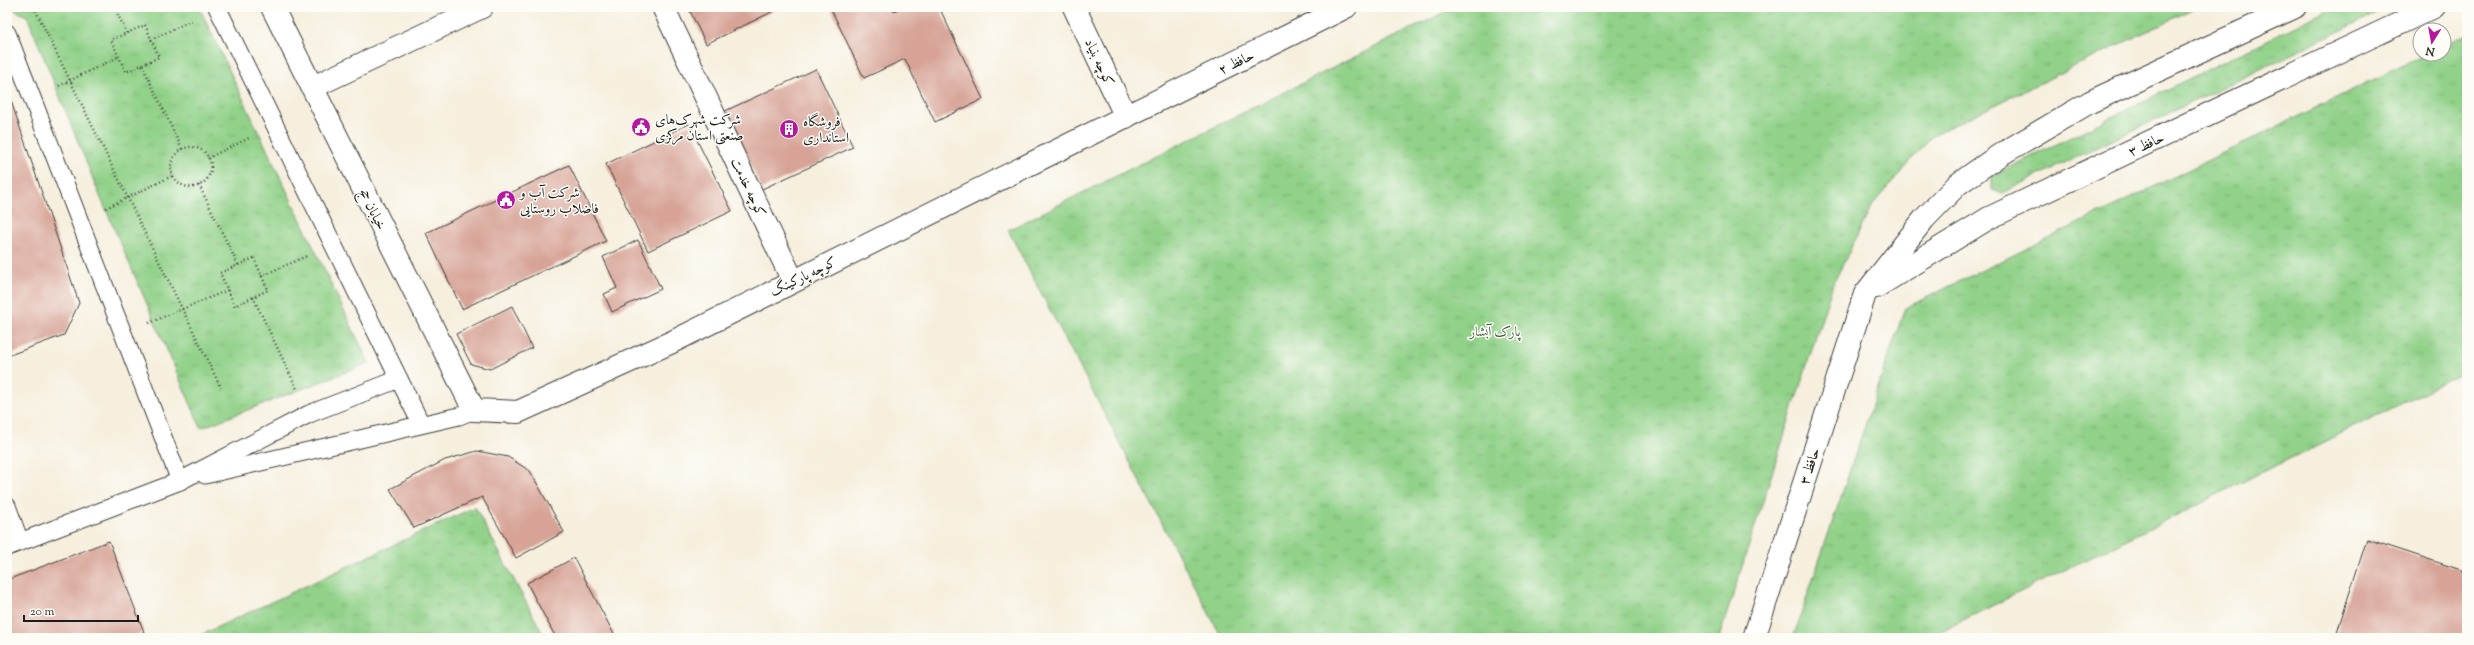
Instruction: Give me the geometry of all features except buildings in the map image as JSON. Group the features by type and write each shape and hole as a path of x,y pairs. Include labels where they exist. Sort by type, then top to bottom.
{"street":[{"name":"خیابان حج","path":"272,7 474,410"},
{"path":"312,87 482,7"},
{"name":"کوچه خدمت","path":"663,7 793,281"},
{"name":"کوچه بنیاد","path":"1074,7 1126,117"},
{"name":"حافظ ۲","path":"1126,117 1346,7"},
{"name":"حافظ ۳","path":"1754,638 1865,294 1924,219 1958,184 1998,156 2090,102 2295,7"},
{"name":"حافظ ۳","path":"1865,294 1989,218 2434,7"},
{"name":"کوچه پارکینگ","path":"474,410 518,412 672,342 1126,117"}],"lane":[{"path":"217,7 421,424"},
{"path":"7,33 180,481"},
{"path":"7,506 14,544 180,481 309,414 399,379"},
{"path":"180,481 474,410"}],"path":[{"path":"34,7 221,388"},
{"path":"114,7 127,33"},
{"path":"151,40 217,7"},
{"path":"144,25 159,57 126,72 111,40 127,33 144,25"},
{"path":"33,98 118,57"},
{"path":"142,65 182,149"},
{"path":"208,158 274,126"},
{"path":"192,147 202,150 208,158 211,168 208,179 199,185 189,187 179,184 172,176 171,166 174,156 182,149 192,147"},
{"path":"80,221 172,176"},
{"path":"199,185 238,265"},
{"path":"261,276 334,245"},
{"path":"254,258 268,290 235,306 220,273 238,265 254,258"},
{"path":"123,334 228,290"},
{"path":"253,297 309,414"}],"green space":[{"path":"8,7 199,7 369,363 201,428 100,196 27,16"},
{"name":"پارک آبشار","path":"1455,7 2197,7 1933,135 1873,204 1833,284 1719,638 1222,638 1008,230"},
{"path":"2334,7 2390,7 2002,193 1992,190 1992,176"},
{"path":"2467,34 2467,371 1927,638 1793,638 1905,308 2412,61 2452,62 2452,41"},
{"path":"475,507 545,638 194,638"}],"place":[{"name":"شرکت شهرک‌های صنعتی استان مرکزی","path":"641,127"},
{"name":"فروشگاه استانداری","path":"789,129"},
{"name":"شرکت آب و فاضلاب روستایی","path":"506,200"}]}
